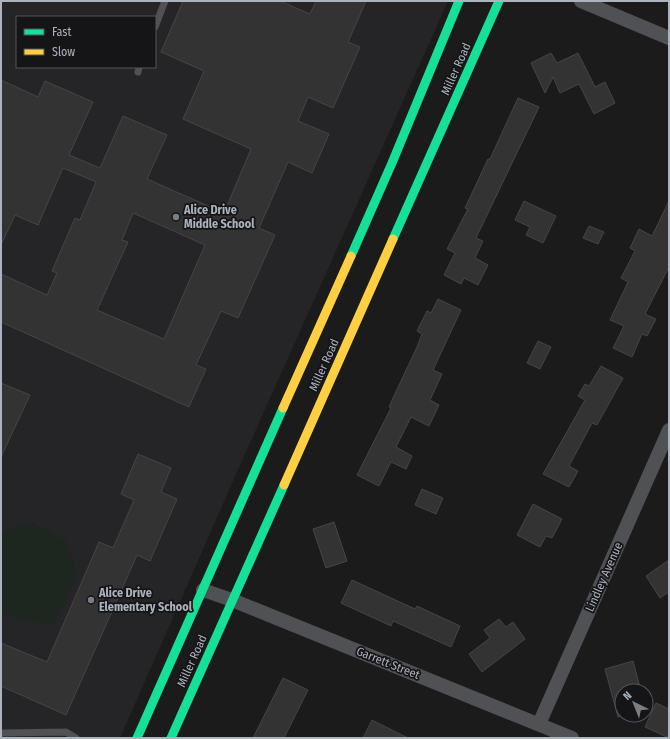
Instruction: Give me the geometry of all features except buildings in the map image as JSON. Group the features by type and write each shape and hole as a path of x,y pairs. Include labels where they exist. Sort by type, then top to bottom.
{"street":[{"name":"Miller Road","path":"137,738 392,163 459,1"},
{"name":"Miller Road","path":"171,738 499,1"},
{"path":"581,1 669,38"},
{"name":"Lindley Avenue","path":"539,724 663,459 669,430"},
{"name":"Garrett Street","path":"203,590 232,600 572,738"}],"lane":[{"path":"156,24 165,1"},
{"path":"1,733 66,732 76,738"}],"shaded area":[{"name":"Alice Drive Middle School","path":"1,1 448,1 241,463 120,738 1,738"},
{"path":"31,521 66,541 78,575 52,626 1,614 1,534"}],"traffic: fast":[{"path":"351,256 392,163 459,1"},
{"path":"393,239 499,1"},
{"path":"137,738 283,408"},
{"path":"171,738 284,485"}],"traffic: slow":[{"path":"284,485 393,239"},
{"path":"283,408 351,256"}],"place":[{"name":"Alice Drive Middle School","path":"176,217"},
{"name":"Alice Drive Elementary School","path":"91,600"}]}
